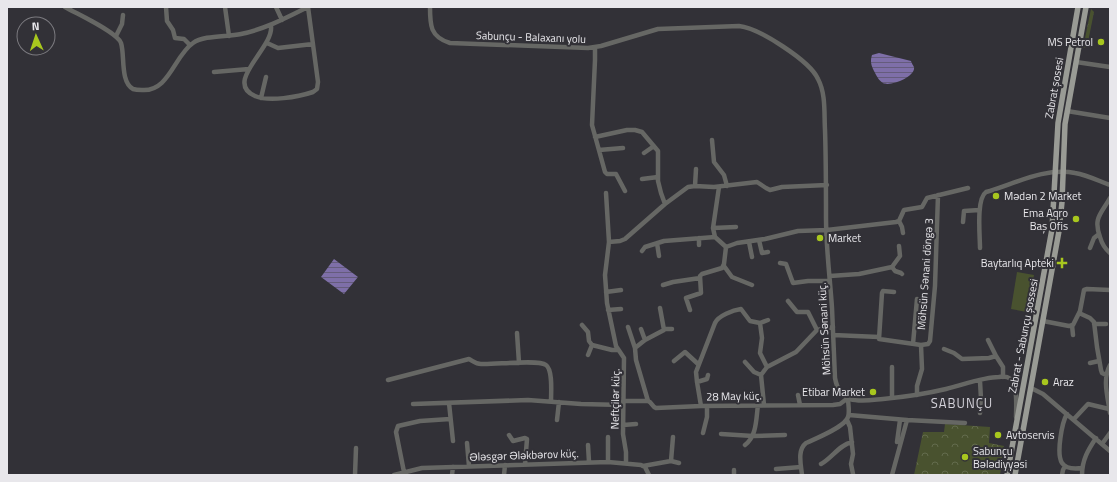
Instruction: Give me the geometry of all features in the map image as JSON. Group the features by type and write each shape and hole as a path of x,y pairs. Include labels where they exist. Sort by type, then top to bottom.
{"main road":[{"name":"Zabrat şosesi","path":"1055,201 1058,123 1078,7"},
{"path":"1015,475 1058,237 1062,202 1067,111 1086,7"},
{"name":"Zabrat - Sabunçu şossesi","path":"1007,475 1047,262 1055,201"}],"street":[{"path":"65,7 116,36 122,45 126,78 131,88 137,90 151,90 158,86 165,79 190,45 198,40 240,35 271,26 308,7 318,82 317,89 307,94 272,99 261,98 245,89 244,84 249,69 255,58 267,43 272,31 271,26"},
{"path":"166,7 167,21 173,30 174,37 184,39 190,45"},
{"path":"225,7 229,36"},
{"path":"276,7 282,20"},
{"name":"Sabunçu - Balaxanı yolu","path":"430,7 431,26 441,40 450,43 595,48 651,30 666,28 739,26 752,29 806,64 818,79 824,99 827,185"},
{"path":"116,36 122,24 123,15"},
{"path":"267,43 278,48 313,44"},
{"path":"595,48 592,119 605,172 606,174 616,174 625,191"},
{"path":"1076,62 1110,67"},
{"path":"214,72 249,69"},
{"path":"261,98 266,77"},
{"path":"1067,111 1110,118"},
{"path":"596,137 635,130 642,132 658,151 658,177 661,193 666,204"},
{"path":"712,140 714,162 724,175 727,186"},
{"path":"644,153 654,146"},
{"path":"599,150 623,148"},
{"path":"695,186 696,169"},
{"path":"980,248 979,210 981,197 986,192 1056,172 1082,175 1110,184"},
{"path":"642,179 658,177"},
{"path":"609,242 625,239 666,204 688,188 695,186 705,188 757,182 770,190 782,187 827,185"},
{"name":"Möhsün Sənani küç.","path":"827,185 827,230 836,383 840,392 848,398"},
{"path":"719,187 713,228 715,237 726,248"},
{"path":"899,221 904,210 922,206 927,198 968,188"},
{"name":"Neftçilər küç.","path":"606,193 609,242 605,275 606,292 608,310 615,341 618,350 624,356 623,425 626,463"},
{"name":"Möhsün Sənani döngə 3","path":"918,395 917,386 922,368 921,345 928,344 930,341 935,286 938,195"},
{"path":"1110,198 1102,210 1097,222 1103,247 1110,253"},
{"path":"963,222 964,211 979,210"},
{"path":"726,248 737,243 749,242 798,231 827,230 899,221"},
{"path":"899,221 903,233"},
{"path":"713,228 736,227"},
{"path":"1090,248 1094,238 1099,234"},
{"path":"642,251 645,247 673,239 715,237"},
{"path":"699,238 699,245"},
{"path":"759,240 762,253 768,252"},
{"path":"749,242 752,258"},
{"path":"657,243 659,256"},
{"path":"780,263 786,264 793,283 859,274 892,267 900,256 899,246"},
{"path":"726,248 724,266 732,277 752,285"},
{"path":"690,310 686,298 701,293 700,278 702,274 724,266"},
{"path":"892,267 895,271 901,272 902,274"},
{"path":"663,285 700,278"},
{"path":"606,292 621,290"},
{"path":"1073,335 1072,325 1079,312 1084,290 1110,290"},
{"path":"879,337 882,293 883,291 894,292"},
{"path":"913,344 917,299"},
{"path":"788,301 797,312 808,312 816,330"},
{"path":"660,308 664,329"},
{"path":"608,310 621,309"},
{"path":"701,406 696,372 698,364 703,357 714,322 718,318 741,309 750,321 760,323 768,320"},
{"path":"1079,312 1092,320 1094,324 1099,361 1102,373 1106,375"},
{"path":"1043,321 1072,325"},
{"path":"760,323 762,328 762,338 760,353 767,367"},
{"path":"1094,324 1106,324"},
{"path":"582,325 588,332 589,341 592,345 618,350"},
{"path":"628,327 635,348 636,360 648,401"},
{"path":"764,405 761,375 767,367 796,352 816,330 833,327"},
{"path":"641,329 645,340"},
{"path":"635,348 645,340 664,329 672,329"},
{"path":"517,333 519,362"},
{"path":"833,334 879,337 880,340 921,345"},
{"path":"988,340 1002,365 1003,377"},
{"path":"588,356 592,345"},
{"path":"944,348 962,359 989,358 996,356"},
{"path":"674,361 685,352 698,364"},
{"path":"388,380 470,359 479,364 519,362 542,363 550,369 551,401"},
{"path":"1090,363 1099,361"},
{"path":"745,362 754,372 761,375"},
{"path":"1074,419 1088,404 1110,411 1106,387 1106,375 1110,365"},
{"path":"892,367 892,398"},
{"path":"697,382 706,379 708,375"},
{"path":"802,475 801,450 804,445 838,427 847,420 849,415 848,398 859,401 918,395 1003,377 1012,380 1015,385 1016,425"},
{"path":"980,381 980,412"},
{"path":"1031,388 1044,394 1110,451"},
{"path":"798,395 800,405"},
{"name":"28 May küç.","path":"413,404 528,400 581,404 648,401 656,408 758,405 833,405 840,404 848,398"},
{"path":"557,420 559,402"},
{"path":"449,403 453,441"},
{"path":"745,445 749,443 753,436 756,426 758,405"},
{"path":"703,433 707,417 707,406"},
{"path":"1067,414 1062,425 1061,460 1065,466 1074,469 1082,468"},
{"path":"849,415 900,420 965,423"},
{"path":"404,472 396,432 398,426 420,421 450,419"},
{"path":"847,420 850,425 852,442 853,454 851,464 853,474"},
{"path":"897,442 900,420"},
{"path":"892,475 907,420"},
{"path":"623,425 636,424"},
{"path":"1102,444 1110,433"},
{"path":"721,434 753,436 785,435"},
{"path":"509,435 514,441 525,438 527,439 525,464"},
{"path":"608,437 608,462"},
{"path":"671,461 673,437"},
{"path":"1082,475 1082,468 1087,452 1096,438"},
{"path":"821,464 828,460 836,451 852,442"},
{"path":"467,443 469,466"},
{"path":"588,444 588,462"},
{"path":"355,475 356,448"},
{"path":"649,475 643,466 671,461 679,463"},
{"name":"Ələsgər Ələkbərov küç.","path":"394,475 404,472 469,466 588,462 626,463 643,466"},
{"path":"504,475 505,465"},
{"path":"1062,475 1065,466"},
{"path":"452,475 453,467"},
{"path":"776,469 801,467"}],"green space":[{"path":"1091,9 1094,12 1087,47 1083,48"},
{"path":"1017,272 1034,275 1027,312 1011,309"},
{"path":"945,424 990,427 989,443 1004,446 1000,475 914,475 923,432 944,432"}],"shaded area":[{"path":"879,53 911,61 914,71 907,78 902,80 891,84 883,83 877,76 871,63 872,55"},
{"path":"334,259 358,277 344,294 321,277"}],"place":[{"name":"MS Petrol","path":"1101,42"},
{"name":"Mədən 2 Market","path":"996,196"},
{"name":"Ema Aqro Baş Ofis","path":"1076,219"},
{"name":"Market","path":"820,238"},
{"name":"Baytarlıq Apteki","path":"1062,263"},
{"name":"Araz","path":"1045,382"},
{"name":"Etibar Market","path":"873,392"},
{"name":"Avtoservis","path":"998,435"},
{"name":"Sabunçu Bələdiyyəsi","path":"965,457"}],"district":[{"name":"SABUNÇU","path":"962,403"}]}
